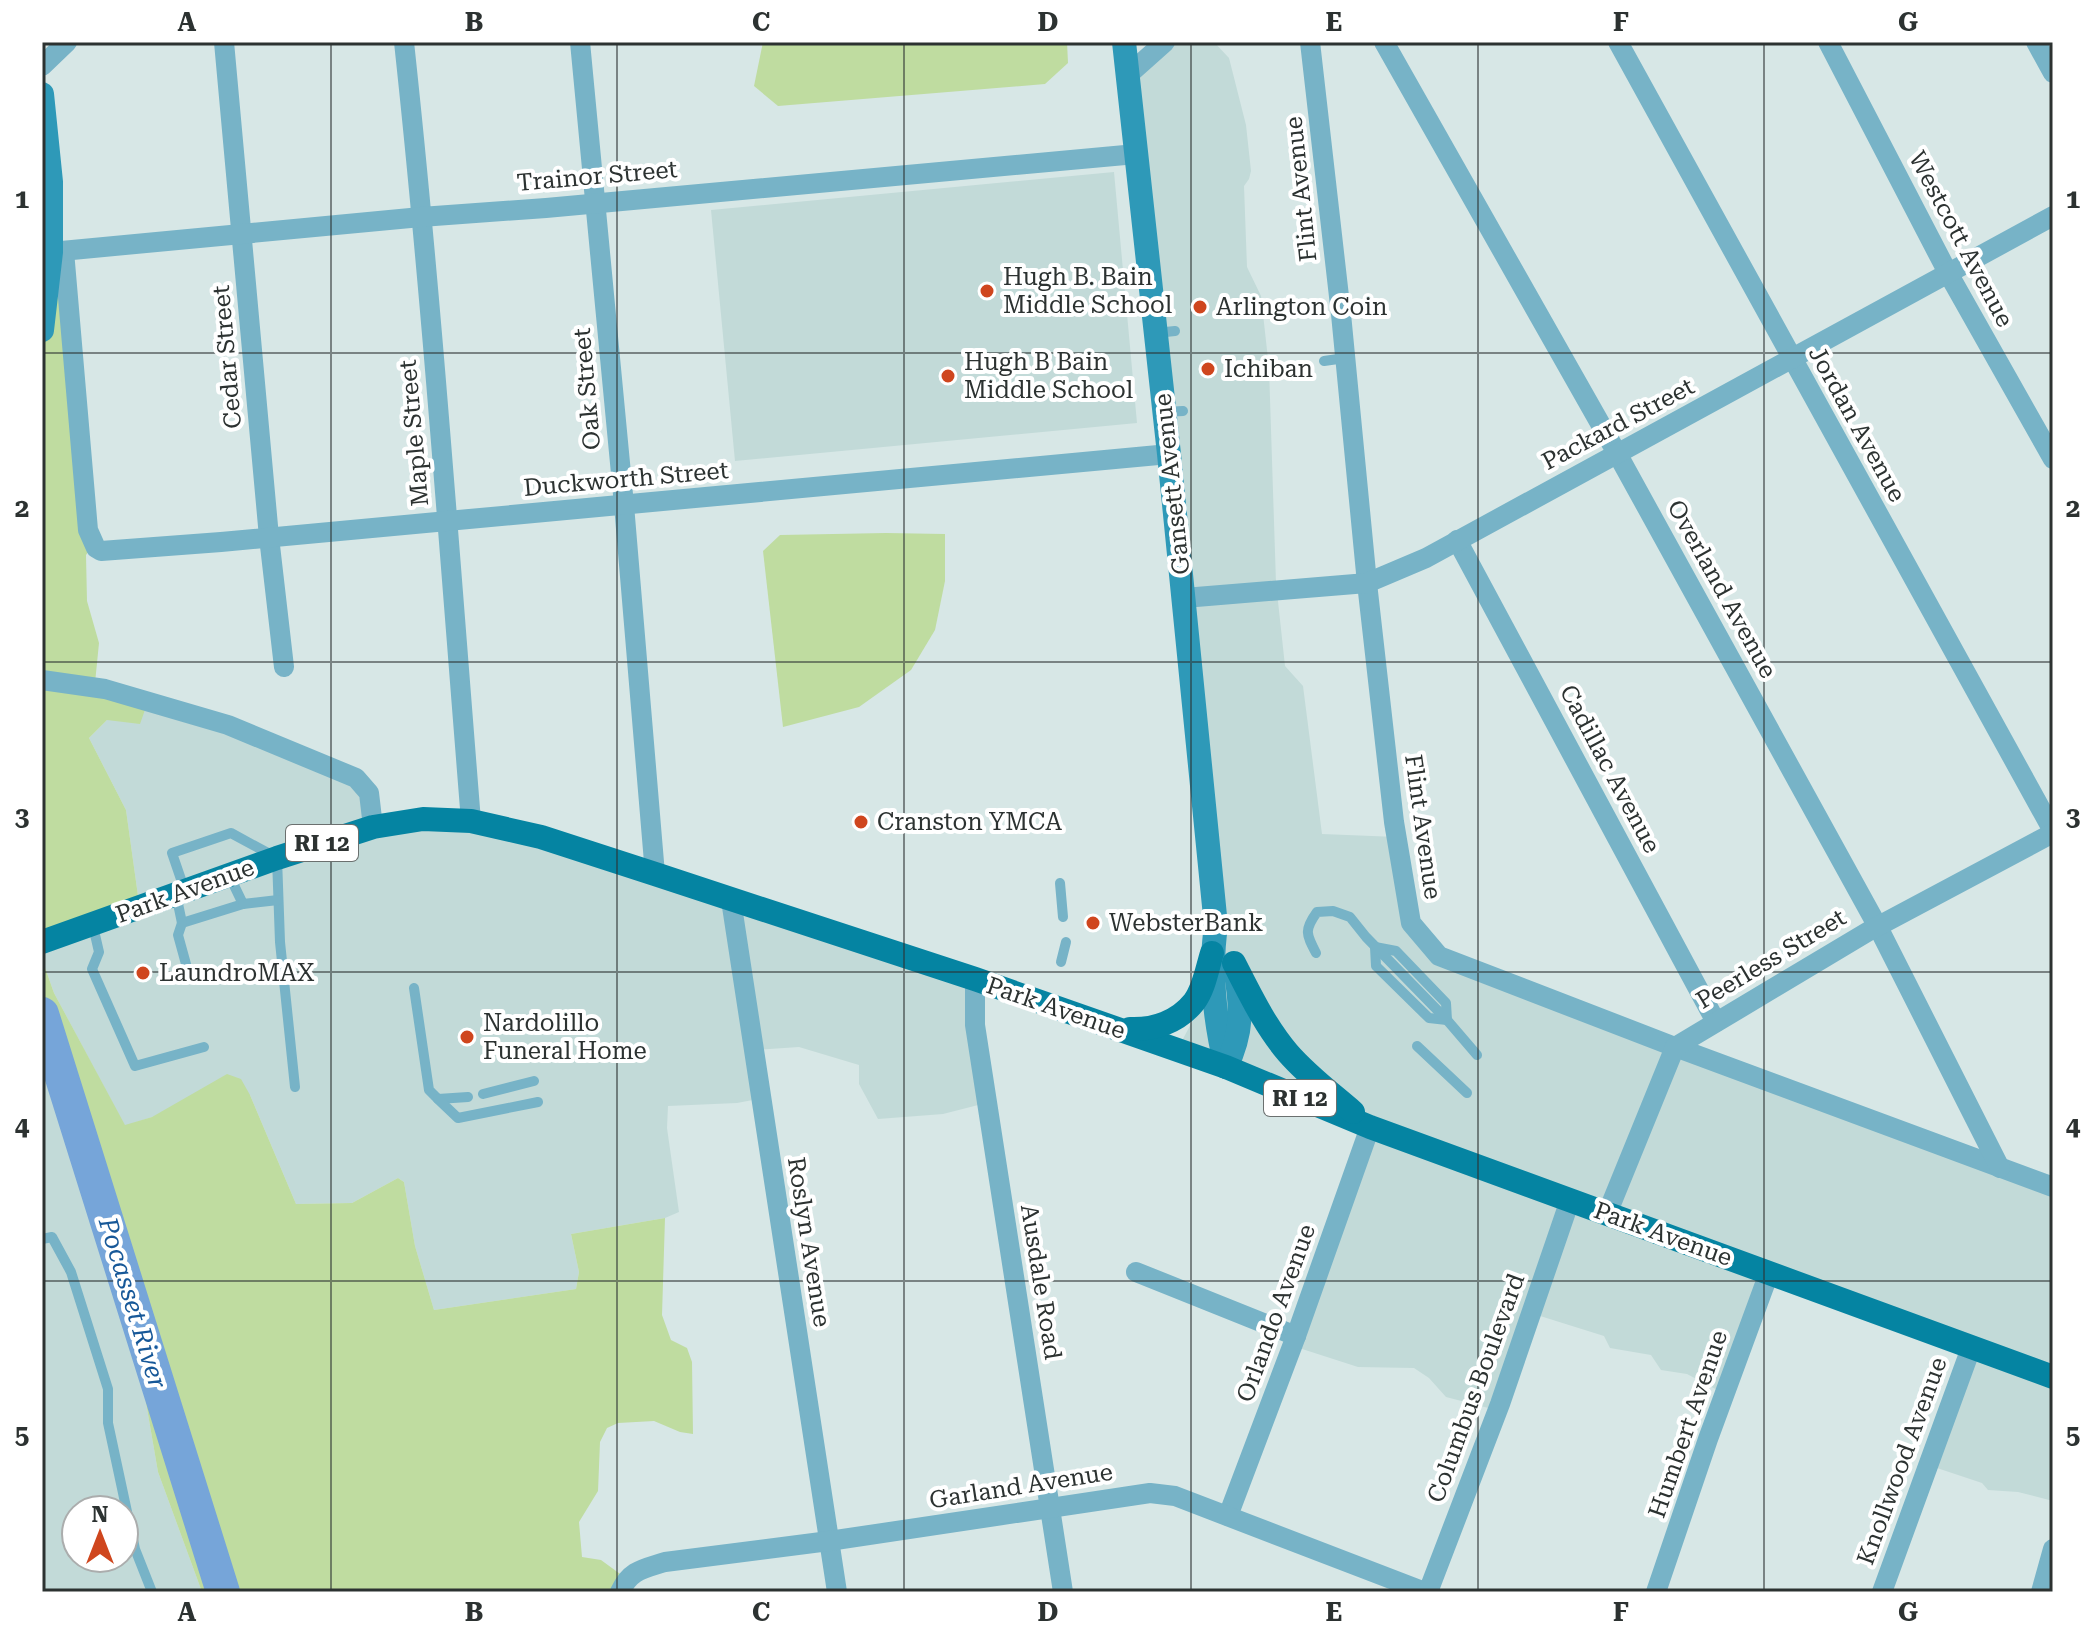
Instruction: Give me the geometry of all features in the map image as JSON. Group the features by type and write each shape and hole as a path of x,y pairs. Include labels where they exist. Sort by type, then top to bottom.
{"main road":[{"name":"Gansett Avenue","path":"1124,42 1136,154 1166,332 1174,411 1169,454 1216,926 1223,958 1216,1019 1226,1067"},
{"path":"42,108 51,182 54,252 42,330"},
{"name":"Park Avenue","path":"42,942 373,827 423,819 471,821 541,837 655,874 975,979 1226,1067 1370,1127 2053,1377"},
{"path":"1115,1028 1147,1030 1167,1024 1195,1001 1204,980 1223,958 1287,1052 1370,1127"}],"street":[{"path":"42,66 67,42"},
{"name":"Cedar Street","path":"224,42 269,537 284,667"},
{"name":"Maple Street","path":"404,42 448,520 471,821"},
{"name":"Oak Street","path":"580,42 655,874"},
{"path":"1128,75 1165,42"},
{"name":"Flint Avenue","path":"1310,42 1335,360 1367,583 1394,822 1411,923 1439,956 2053,1187"},
{"name":"Overland Avenue","path":"1384,42 1618,455 1878,927 2000,1168"},
{"name":"Jordan Avenue","path":"1618,42 2053,832"},
{"name":"Westcott Avenue","path":"1828,42 1948,273 2053,459"},
{"path":"2036,42 2053,73"},
{"name":"Trainor Street","path":"54,252 1136,154"},
{"name":"Packard Street","path":"1184,598 1367,583 1426,558 2053,216"},
{"name":"Duckworth Street","path":"54,252 88,530 92,542 101,551 1169,454"},
{"name":"Cadillac Avenue","path":"1457,540 1716,1022"},
{"path":"42,680 105,689 228,725 356,778 369,793 373,827"},
{"name":"Peerless Street","path":"1675,1047 1878,927 2053,832"},
{"name":"Roslyn Avenue","path":"731,900 837,1592"},
{"name":"Ausdale Road","path":"975,979 975,1025 1063,1592"},
{"path":"1607,1214 1675,1047"},
{"name":"Orlando Avenue","path":"1228,1516 1370,1127"},
{"name":"Columbus Boulevard","path":"1427,1592 1500,1404 1570,1200"},
{"path":"1136,1272 1296,1336"},
{"name":"Humbert Avenue","path":"1656,1592 1769,1273"},
{"name":"Knollwood Avenue","path":"1882,1592 1971,1348"},
{"name":"Garland Avenue","path":"620,1591 627,1579 638,1570 665,1562 1150,1493 1175,1496 1427,1592"},
{"path":"2041,1592 2053,1549"}],"lane":[{"path":"189,975 178,935 182,923 181,892 172,853 231,833 277,858 280,942 295,1087"},
{"path":"229,875 243,904"},
{"path":"1060,883 1063,917"},
{"path":"182,923 243,904 278,900"},
{"path":"1316,953 1307,936 1309,923 1317,912 1333,911 1350,917 1477,1055"},
{"path":"102,920 99,952 92,969 135,1066 204,1047"},
{"path":"1061,962 1066,942"},
{"path":"414,988 429,1090 458,1118 538,1102"},
{"path":"1417,1046 1467,1093"},
{"path":"483,1094 534,1081"},
{"path":"438,1099 468,1097"},
{"path":"42,1239 52,1237 71,1272 108,1389 108,1423 135,1549 152,1592"}],"shaded area":[{"path":"1163,42 1214,42 1229,58 1246,125 1251,171 1244,186 1247,267 1261,296 1269,368 1276,583 1285,666 1303,686 1322,834 1397,837 1411,923 1439,956 2053,1186 2053,1501 2018,1492 1988,1490 1982,1483 1934,1467 1969,1358 1769,1278 1723,1393 1687,1374 1661,1370 1651,1355 1610,1348 1604,1336 1537,1315 1496,1410 1446,1397 1429,1378 1414,1368 1358,1367 1296,1347 1376,1131 1174,1056 1216,964 1136,66"},
{"path":"1114,172 1137,423 735,461 711,210"},
{"path":"146,707 343,769 376,824 494,823 967,982 986,1103 943,1114 878,1119 859,1084 859,1065 799,1047 755,1050 758,1099 668,1106 667,1128 679,1212 665,1218 571,1234 579,1272 576,1289 434,1310 415,1246 404,1182 398,1178 352,1203 296,1204 250,1095 125,1126 54,993 42,959 42,948 139,903 126,810 89,738 107,720"},
{"path":"42,1070 95,1201 135,1339 158,1472 202,1592 42,1592"}],"green space":[{"path":"763,42 1067,42 1068,63 1045,84 778,106 754,86"},
{"path":"55,248 94,544 86,555 87,601 99,643 95,683 146,707 140,724 107,720 89,738 126,810 139,903 42,948 42,325"},
{"path":"945,534 945,581 935,630 911,670 859,707 783,727 763,551 780,535"},
{"path":"42,959 54,993 125,1125 152,1117 227,1074 241,1079 250,1095 296,1204 352,1203 398,1178 404,1182 415,1246 434,1310 576,1289 579,1272 571,1234 665,1218 662,1315 671,1340 687,1348 692,1362 693,1434 654,1421 618,1423 607,1428 600,1442 598,1491 579,1522 582,1557 601,1560 627,1579 620,1592 202,1592 158,1472 135,1339 95,1201 42,1070"}],"waterway":[{"name":"Pocasset River","path":"42,1014 223,1592"}],"place":[{"name":"Hugh B. Bain Middle School","path":"987,291"},
{"name":"Arlington Coin","path":"1200,307"},
{"name":"Ichiban","path":"1208,369"},
{"name":"Hugh B Bain Middle School","path":"948,376"},
{"name":"Cranston YMCA","path":"861,822"},
{"name":"WebsterBank","path":"1093,923"},
{"name":"LaundroMAX","path":"143,973"},
{"name":"Nardolillo Funeral Home","path":"467,1037"}]}
